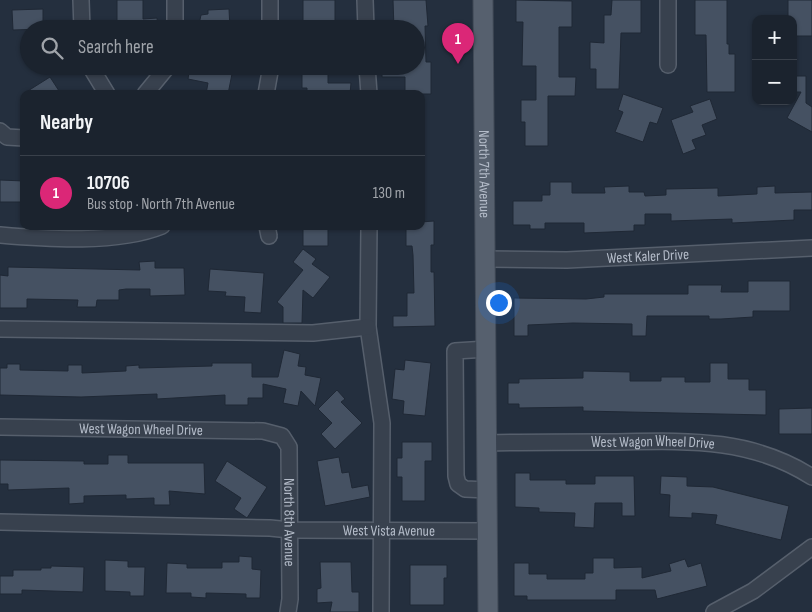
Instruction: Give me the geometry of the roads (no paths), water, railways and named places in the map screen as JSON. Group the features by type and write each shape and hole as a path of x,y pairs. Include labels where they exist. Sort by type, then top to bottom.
{"main road":[{"name":"North 7th Avenue","path":"483,0 488,612"}],"street":[{"path":"81,0 82,20"},
{"path":"175,20 176,0"},
{"path":"270,0 270,20"},
{"path":"364,0 365,20"},
{"path":"668,0 668,65"},
{"path":"96,75 105,90"},
{"path":"149,90 161,75"},
{"path":"267,90 269,75"},
{"path":"368,75 369,90"},
{"path":"0,132 7,137 20,138"},
{"path":"0,235 110,238 132,235 149,230"},
{"path":"369,230 368,327 382,423 381,612"},
{"name":"West Kaler Drive","path":"486,259 568,260 812,248"},
{"path":"0,329 313,333 368,327"},
{"path":"487,349 455,351 456,466 458,484 465,489 488,490"},
{"name":"West Wagon Wheel Drive","path":"0,427 263,431 282,436"},
{"name":"North 8th Avenue","path":"282,436 289,447 290,599 288,612"},
{"name":"West Wagon Wheel Drive","path":"487,443 679,441 728,444 774,457 812,477"},
{"name":"West Vista Avenue","path":"0,522 290,530 488,531"},
{"path":"714,612 753,591 812,547"}],"place":[{"name":"10706","path":"458,64"}]}
